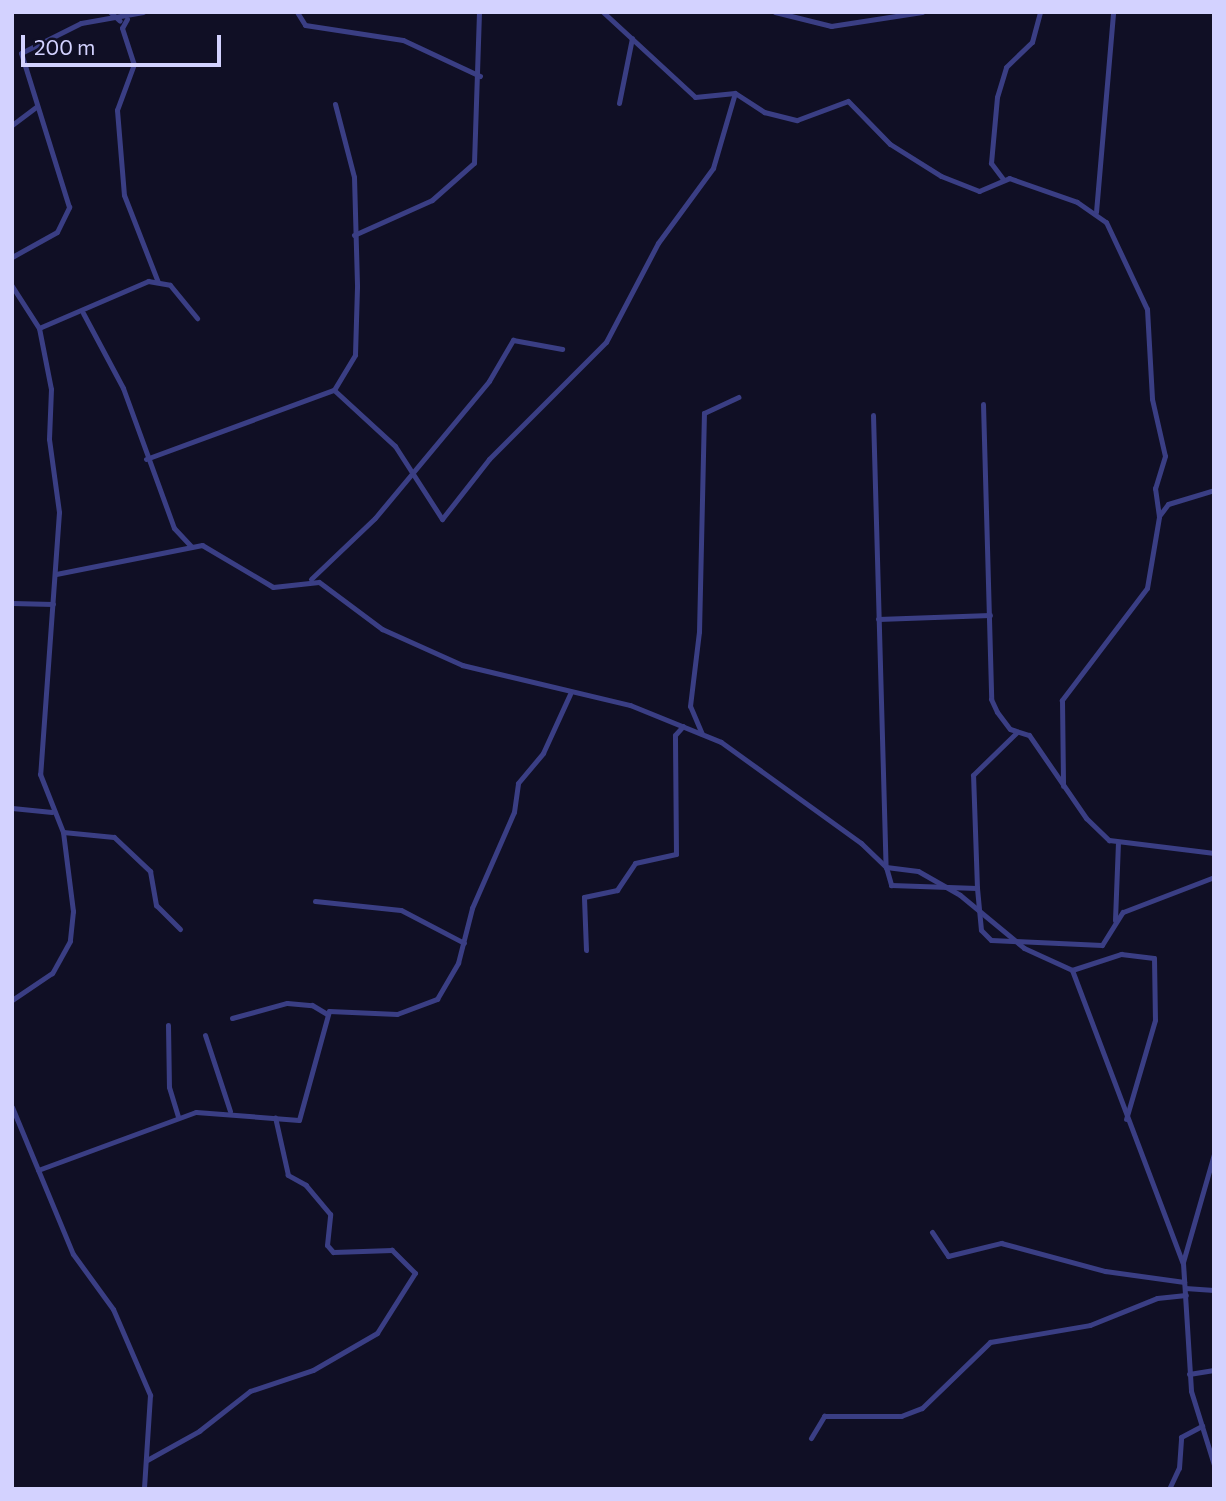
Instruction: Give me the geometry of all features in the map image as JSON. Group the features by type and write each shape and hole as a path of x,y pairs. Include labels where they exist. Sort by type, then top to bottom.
{"street":[{"path":"110,12 124,20"},
{"path":"12,52 81,23 124,20 143,12"},
{"path":"297,12 305,25 403,40 480,76"},
{"path":"354,235 432,200 470,168 480,140 479,12"},
{"path":"603,12 695,97 735,93 764,112 797,120 848,101 890,144 932,172 979,191 1003,179"},
{"path":"775,12 842,26 922,12"},
{"path":"1040,12 1032,42 1006,67 997,97 991,163 1003,179 1096,212"},
{"path":"1063,786 1062,700 1147,588 1159,517 1155,488 1165,456 1152,399 1147,309 1096,212 1113,12"},
{"path":"124,20 122,28 134,64 117,110 124,195 158,282"},
{"path":"619,103 632,38"},
{"path":"12,257 51,238 69,207 20,58 26,48"},
{"path":"334,390 395,446 437,519 447,515 489,459 606,342 658,243 710,173 735,93"},
{"path":"146,459 334,390 356,345 354,177 335,104"},
{"path":"12,125 36,107"},
{"path":"39,328 83,313 140,283 158,282 174,289 197,318"},
{"path":"12,286 39,328 59,487 56,574 40,762 52,812 63,832 74,911 70,941 52,973 12,1000"},
{"path":"83,313 115,368 146,459 174,528 191,546"},
{"path":"56,574 191,546 218,549 278,588 310,579 410,474 489,381 513,340 562,349"},
{"path":"702,734 690,706 699,632 704,413 738,397"},
{"path":"983,404 991,699 1005,726 1029,735 1093,827 1118,844 1214,853"},
{"path":"873,415 886,867 895,886 976,888"},
{"path":"1159,517 1168,504 1214,490"},
{"path":"310,579 382,628 432,652 504,680 630,705 732,748 886,867 908,867 945,886 1019,942 1072,970 1126,1119 1183,1263 1189,1374 1214,1465"},
{"path":"12,603 53,604"},
{"path":"877,619 990,615"},
{"path":"38,1170 155,1132 178,1117 230,1111 275,1116 295,1122 303,1115 327,1014 333,1009 397,1014 430,1004 449,984 514,812 518,783 543,753 570,694"},
{"path":"586,950 584,897 617,890 635,863 676,854 675,735 683,726"},
{"path":"1017,732 973,775 976,888 987,937 1019,942 1102,945 1115,920 1118,844"},
{"path":"12,808 52,812"},
{"path":"63,832 114,837 150,871 155,902 180,929"},
{"path":"1115,920 1136,904 1214,877"},
{"path":"315,901 401,910 464,943"},
{"path":"1072,970 1121,954 1154,958 1155,1020 1126,1119"},
{"path":"232,1018 287,1003 312,1005 327,1014"},
{"path":"168,1025 167,1071 178,1117"},
{"path":"205,1035 230,1111"},
{"path":"12,1107 73,1254 113,1309 147,1386 147,1460 144,1489"},
{"path":"147,1460 199,1431 250,1391 313,1370 377,1333 415,1272 393,1250 332,1252 327,1245 330,1213 285,1170 275,1116"},
{"path":"1183,1263 1214,1154"},
{"path":"932,1232 948,1256 1001,1243 1105,1272 1185,1288 1214,1290"},
{"path":"811,1438 824,1416 901,1416 922,1408 990,1342 1090,1325 1185,1288"},
{"path":"1189,1374 1214,1370"},
{"path":"1169,1489 1179,1468 1181,1437 1202,1426"}]}
